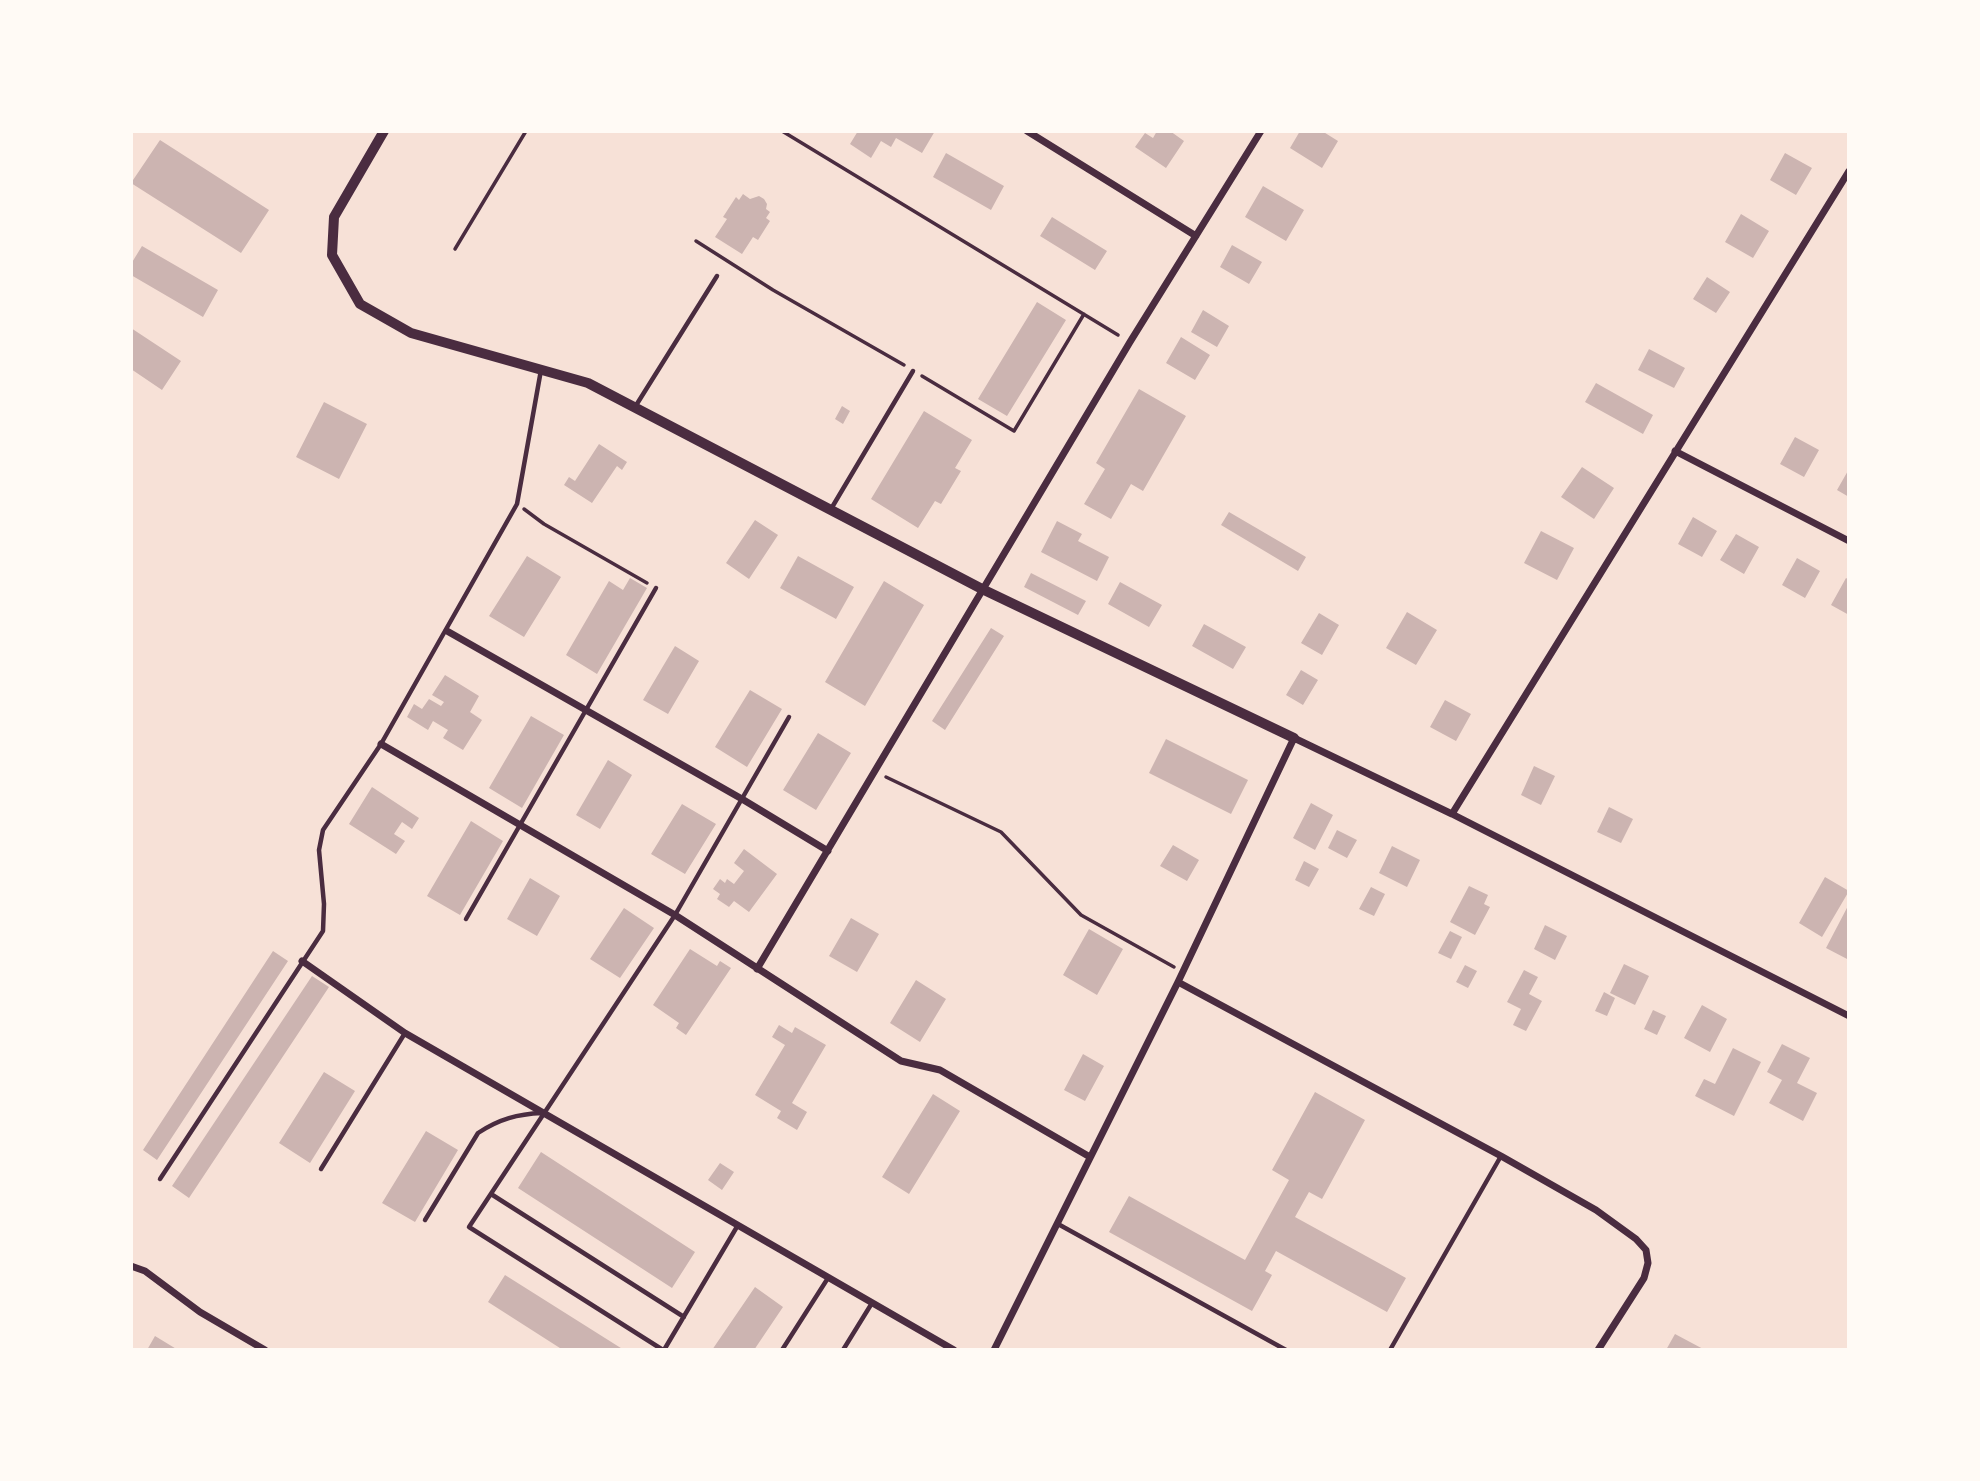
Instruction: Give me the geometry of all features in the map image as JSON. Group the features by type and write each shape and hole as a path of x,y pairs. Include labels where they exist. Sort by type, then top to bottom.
{"street":[{"path":"384,131 334,217 332,255 360,304 411,332 588,383 982,589 1452,814 1849,1016"},
{"path":"1027,131 1196,236"},
{"path":"757,969 1130,342 1261,131"},
{"path":"1452,814 1849,171"},
{"path":"1675,451 1849,541"},
{"path":"447,631 828,851"},
{"path":"994,1350 1178,982 1294,738"},
{"path":"381,744 675,915 901,1062 940,1070 1090,1157"},
{"path":"302,961 405,1033 954,1350"},
{"path":"1178,982 1501,1156 1596,1210 1627,1231 1646,1250 1648,1263 1644,1279 1598,1350"},
{"path":"131,1266 145,1271 200,1312 265,1350"}],"lane":[{"path":"634,408 717,276"},
{"path":"160,1178 323,931 324,904 319,850 323,830 381,744 517,504 541,369"},
{"path":"831,510 913,371"},
{"path":"466,919 656,588"},
{"path":"738,1225 664,1350 469,1227 675,915 789,717"},
{"path":"321,1169 405,1033"},
{"path":"425,1220 478,1133 492,1123 520,1114 543,1113"},
{"path":"1390,1350 1501,1156"},
{"path":"491,1194 684,1317"},
{"path":"1058,1224 1286,1350"},
{"path":"782,1350 829,1278"},
{"path":"844,1350 872,1303"}],"path":[{"path":"455,249 526,131"},
{"path":"782,131 1130,342"},
{"path":"696,241 1014,431 1084,314"},
{"path":"517,504 544,524 656,588"},
{"path":"874,772 1001,831 1080,915 1182,972"}],"building":[{"path":"858,131 935,131 922,153 896,138 891,147 881,141 871,158 850,144"},
{"path":"1157,131 1170,131 1184,141 1166,168 1135,147 1145,133 1153,138"},
{"path":"1300,131 1322,131 1338,141 1322,168 1290,148"},
{"path":"160,140 269,210 241,253 131,183"},
{"path":"946,153 1004,186 991,210 933,177"},
{"path":"1785,153 1812,168 1796,195 1770,180"},
{"path":"1263,186 1304,210 1286,241 1245,217"},
{"path":"743,194 750,199 759,196 764,199 766,209 770,212 766,218 770,221 758,240 753,237 742,254 715,237 727,219 723,217 736,197 739,200"},
{"path":"1741,214 1769,231 1753,258 1725,242"},
{"path":"1052,217 1107,251 1095,270 1040,236"},
{"path":"1232,245 1262,262 1249,284 1220,267"},
{"path":"142,246 218,290 203,317 131,275 131,264"},
{"path":"1707,277 1730,292 1716,313 1693,299"},
{"path":"1037,302 1066,320 1007,416 978,399"},
{"path":"1203,310 1229,326 1217,347 1191,332"},
{"path":"131,328 181,361 162,390 131,369"},
{"path":"1181,337 1210,355 1195,380 1166,363"},
{"path":"1649,349 1685,368 1674,388 1638,370"},
{"path":"1596,383 1653,415 1643,434 1585,402"},
{"path":"1139,389 1186,416 1143,491 1131,484 1111,519 1084,504 1105,469 1096,463"},
{"path":"324,402 367,424 339,479 296,457"},
{"path":"842,406 850,411 843,424 835,419"},
{"path":"924,411 972,440 955,468 961,471 941,504 935,501 918,528 871,499"},
{"path":"1795,437 1819,450 1804,477 1780,464"},
{"path":"599,444 627,462 622,470 617,466 592,503 564,485 569,477 575,481"},
{"path":"1582,467 1614,488 1594,519 1561,497"},
{"path":"1849,469 1849,497 1837,490"},
{"path":"1229,512 1306,557 1298,571 1221,525"},
{"path":"1693,517 1717,531 1702,557 1678,544"},
{"path":"755,520 778,535 749,579 726,563"},
{"path":"1057,521 1082,534 1078,541 1109,557 1097,581 1041,552"},
{"path":"1541,531 1574,548 1557,580 1524,563"},
{"path":"1736,534 1759,547 1744,574 1720,560"},
{"path":"527,556 561,577 524,637 489,616"},
{"path":"798,556 854,587 836,619 780,588"},
{"path":"1797,558 1820,571 1805,598 1782,585"},
{"path":"1031,573 1086,601 1078,615 1024,587"},
{"path":"630,578 647,588 597,674 566,655 609,581 623,590"},
{"path":"1846,578 1849,580 1849,615 1831,605"},
{"path":"884,581 924,605 865,706 825,682"},
{"path":"1120,582 1162,605 1149,627 1108,604"},
{"path":"1407,612 1437,630 1416,665 1386,648"},
{"path":"1319,613 1339,625 1322,655 1301,643"},
{"path":"1204,624 1246,647 1233,669 1192,646"},
{"path":"991,628 1004,636 945,730 932,721"},
{"path":"675,646 699,661 668,714 643,700"},
{"path":"1301,670 1318,680 1303,705 1286,695"},
{"path":"445,675 479,696 470,712 482,720 463,750 443,738 448,730 433,721 428,730 407,717 414,704 422,709 429,699 441,706 444,702 432,695"},
{"path":"750,690 782,709 747,767 715,747"},
{"path":"1445,700 1471,714 1456,741 1430,727"},
{"path":"531,716 564,735 522,808 489,788"},
{"path":"818,733 851,753 816,810 783,790"},
{"path":"1166,739 1248,780 1231,814 1149,773"},
{"path":"608,760 632,775 600,829 576,815"},
{"path":"1534,766 1555,776 1541,805 1521,795"},
{"path":"372,787 419,818 412,829 402,822 394,834 405,841 396,854 349,824"},
{"path":"1311,803 1333,815 1315,850 1293,838"},
{"path":"682,804 716,824 685,874 651,854"},
{"path":"1609,807 1633,819 1621,843 1597,832"},
{"path":"471,821 503,841 460,915 427,896"},
{"path":"1337,830 1357,840 1347,858 1328,848"},
{"path":"1173,845 1199,860 1187,881 1160,866"},
{"path":"1392,846 1420,860 1407,887 1379,873"},
{"path":"744,849 777,874 749,912 734,901 729,907 717,899 720,894 713,889 720,879 725,883 727,879 734,884 744,871 734,863"},
{"path":"1304,861 1319,869 1309,887 1295,880"},
{"path":"1825,877 1849,891 1822,937 1799,923"},
{"path":"530,878 560,896 537,936 507,919"},
{"path":"1469,886 1488,895 1484,904 1490,907 1475,935 1450,922"},
{"path":"1371,887 1385,894 1374,916 1359,909"},
{"path":"1849,904 1849,960 1826,948"},
{"path":"624,908 654,928 620,978 590,959"},
{"path":"851,918 879,934 857,972 829,956"},
{"path":"1545,925 1567,936 1555,960 1534,949"},
{"path":"1089,929 1123,949 1097,995 1063,975"},
{"path":"1450,931 1462,937 1451,959 1438,953"},
{"path":"690,949 717,966 720,961 731,968 686,1035 676,1028 679,1023 653,1005"},
{"path":"273,951 288,961 157,1160 143,1150"},
{"path":"1624,964 1649,976 1635,1005 1610,993"},
{"path":"1465,965 1477,971 1468,988 1456,982"},
{"path":"1524,970 1538,977 1529,994 1542,1001 1526,1031 1513,1025 1521,1009 1507,1002"},
{"path":"312,976 329,987 189,1198 172,1186"},
{"path":"916,980 946,999 920,1042 890,1023"},
{"path":"1604,992 1615,998 1607,1016 1595,1011"},
{"path":"1702,1005 1727,1019 1710,1052 1684,1038"},
{"path":"1653,1010 1666,1016 1657,1035 1644,1029"},
{"path":"779,1025 792,1033 795,1027 826,1045 792,1103 807,1112 797,1130 777,1118 781,1111 755,1095 785,1045 772,1037"},
{"path":"1782,1044 1810,1058 1797,1083 1817,1093 1803,1121 1769,1103 1782,1080 1767,1072"},
{"path":"1733,1048 1761,1062 1734,1116 1695,1096 1704,1079 1715,1084"},
{"path":"1083,1054 1104,1066 1085,1101 1064,1090"},
{"path":"324,1072 355,1091 310,1163 279,1143"},
{"path":"1315,1092 1365,1120 1322,1199 1309,1192 1295,1217 1406,1278 1387,1312 1276,1251 1265,1271 1272,1275 1252,1311 1109,1232 1129,1196 1245,1260 1289,1180 1272,1170"},
{"path":"933,1094 960,1111 909,1194 882,1177"},
{"path":"426,1131 458,1150 415,1222 382,1203"},
{"path":"541,1152 695,1252 672,1288 518,1188"},
{"path":"720,1163 734,1172 722,1190 708,1180"},
{"path":"505,1275 624,1350 563,1350 488,1302"},
{"path":"755,1287 783,1307 754,1350 712,1350"},
{"path":"1675,1334 1705,1350 1666,1350"},
{"path":"155,1336 178,1350 147,1350"}]}
